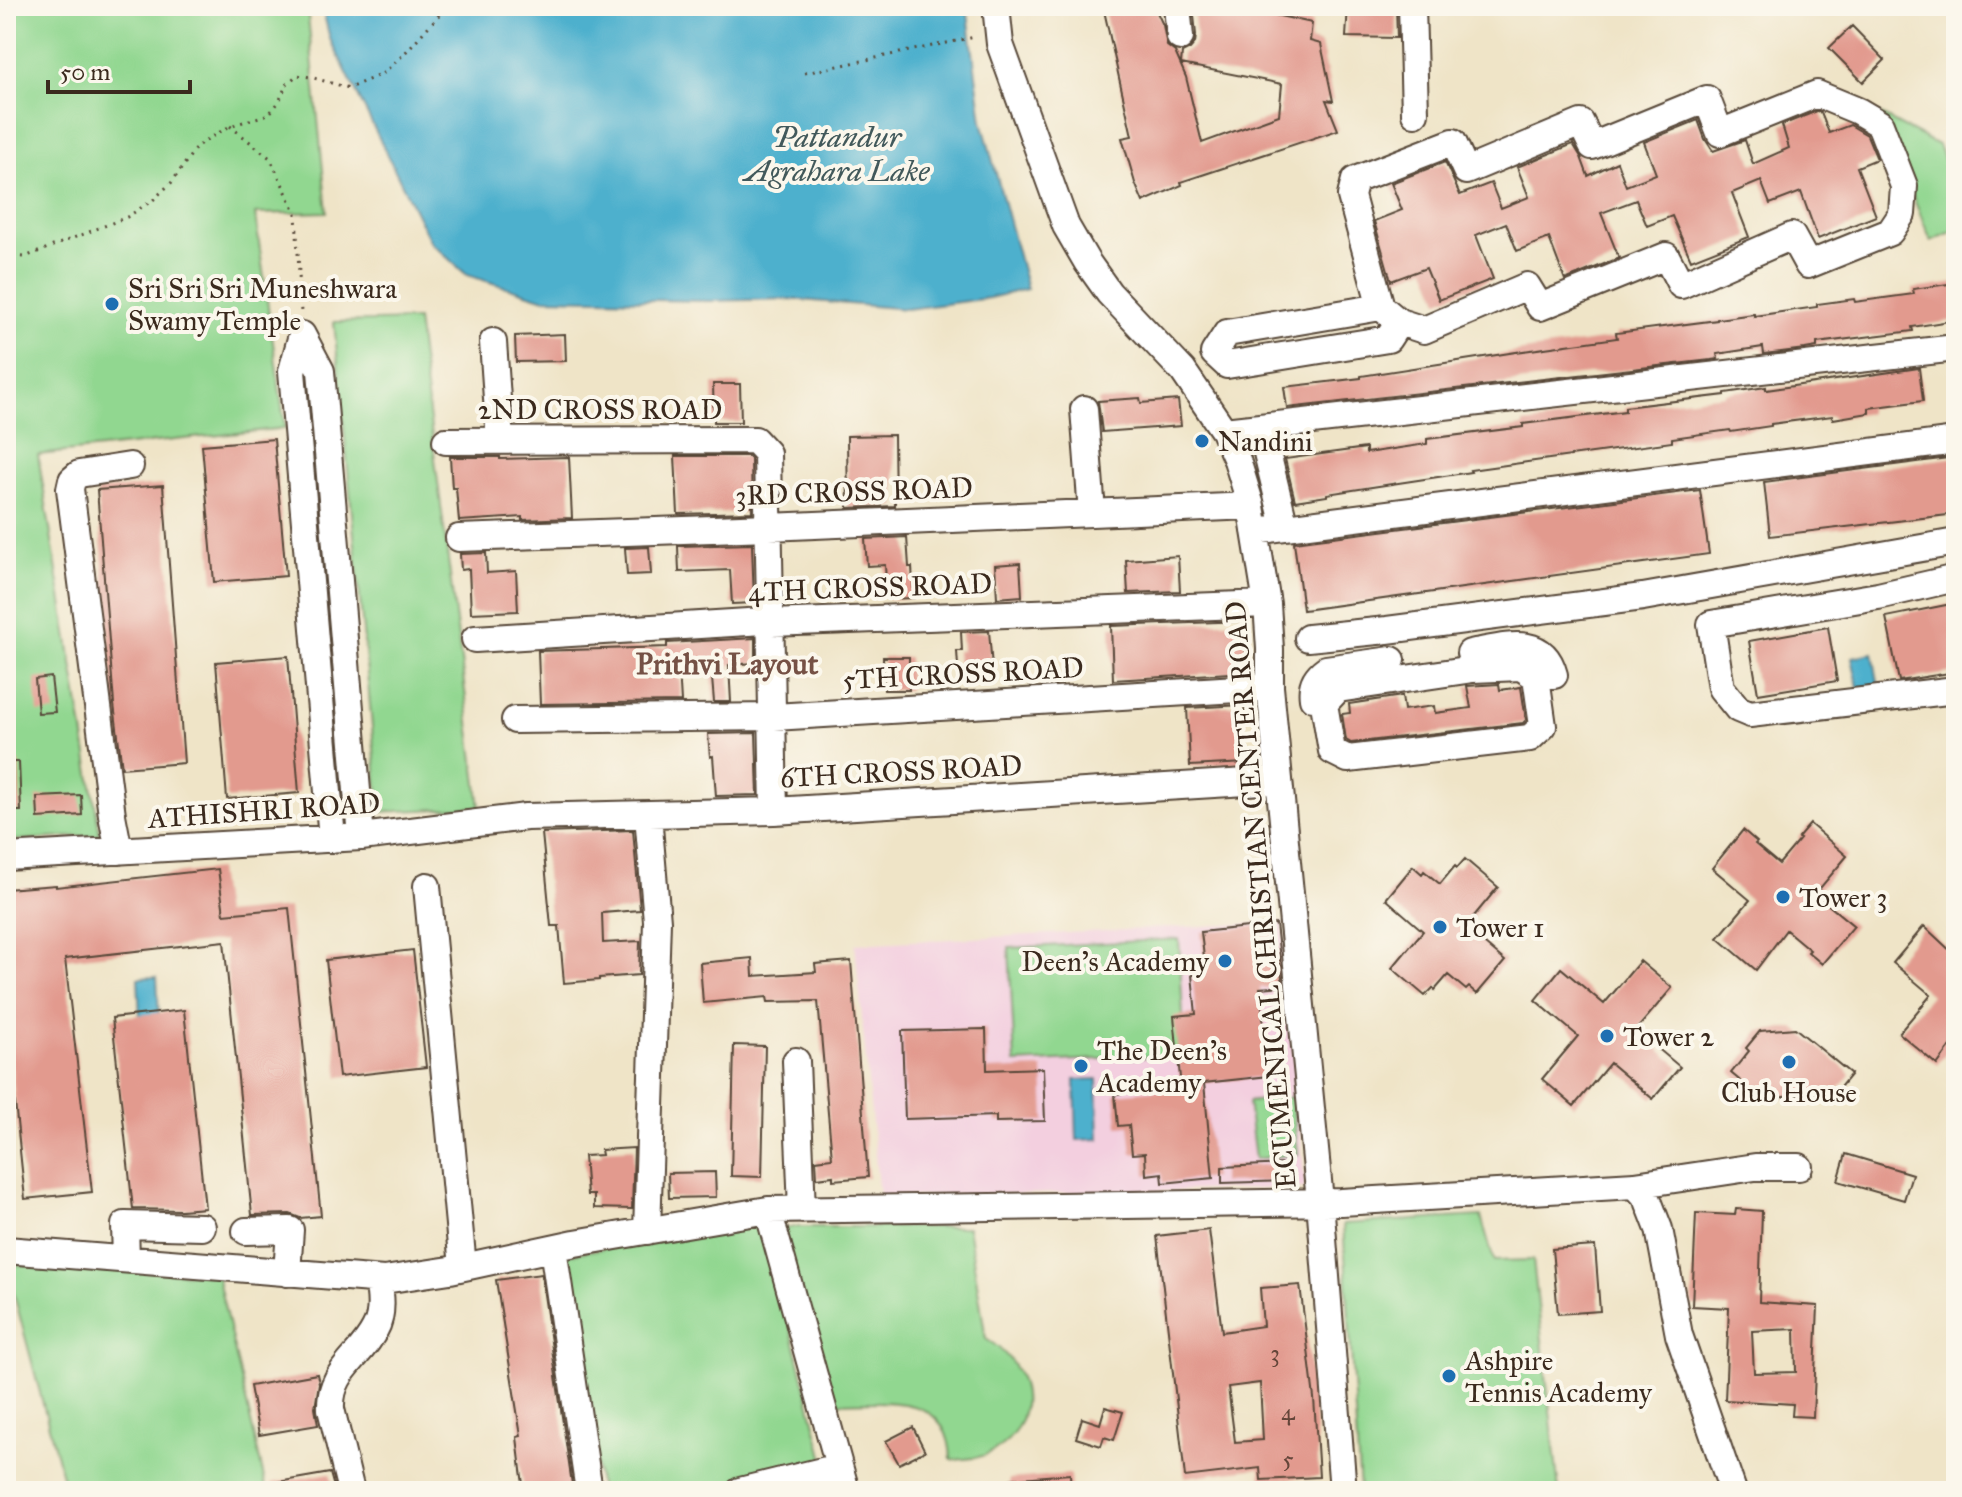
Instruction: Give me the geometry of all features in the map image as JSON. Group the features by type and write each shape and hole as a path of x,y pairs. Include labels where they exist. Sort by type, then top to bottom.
{"street":[{"path":"1177,6 1180,37"},
{"path":"1412,6 1415,113"},
{"name":"ECUMENICAL CHRISTIAN CENTER ROAD","path":"6,1250 378,1280 768,1210 1320,1201 1270,687 1267,604 1253,518 1237,460 1224,431 1183,371 1109,293 1066,226 1000,44 998,19"},
{"path":"1183,371 1214,353 1227,365 1388,339 1390,314 1351,196 1355,180 1453,142 1466,171 1581,123 1592,146 1707,99 1720,133 1817,94 1880,124 1904,186 1902,214 1890,232 1808,265 1792,236 1681,285 1666,256 1540,307 1527,286 1424,330 1390,314"},
{"path":"302,335 321,371 361,837"},
{"path":"302,335 292,371 332,839"},
{"path":"493,342 500,441"},
{"path":"1224,431 1956,348"},
{"path":"1084,409 1092,513"},
{"path":"1261,428 1285,527"},
{"name":"2ND CROSS ROAD","path":"446,441 755,440 767,453 769,527"},
{"name":"3RD CROSS ROAD","path":"459,538 1092,513 1253,518 1285,527 1956,441"},
{"path":"119,851 70,489 72,480 79,474 130,466"},
{"path":"769,527 774,811"},
{"path":"1269,642 1293,632 1308,638 1643,597 1956,542"},
{"path":"1869,556 1878,596"},
{"path":"1831,565 1841,602"},
{"path":"1710,672 1702,632 1704,624 1878,596 1956,578"},
{"name":"4TH CROSS ROAD","path":"475,639 764,621 1267,604"},
{"path":"1465,620 1472,661"},
{"path":"1711,624 1721,688 1738,709 1750,714 1956,690"},
{"path":"1387,630 1393,670"},
{"path":"1313,698 1315,680 1326,669 1393,670 1472,661 1524,645 1542,654 1554,675"},
{"path":"1393,670 1338,689 1324,704 1332,751 1348,759 1530,738 1543,726 1536,677 1521,667 1472,661"},
{"name":"5TH CROSS ROAD","path":"515,720 774,717 1270,687"},
{"name":"6TH CROSS ROAD","path":"526,817 774,811 1279,780"},
{"path":"647,1231 657,921 648,815"},
{"name":"ATHISHRI ROAD","path":"6,857 361,837 526,817"},
{"path":"427,886 463,1267"},
{"path":"796,1061 802,1210"},
{"path":"1343,1491 1320,1201 1635,1185 1755,1167 1799,1167"},
{"path":"1635,1185 1647,1198 1659,1229 1679,1335 1733,1491"},
{"path":"740,1491 842,1479 768,1210"},
{"path":"126,1259 125,1225 202,1227"},
{"path":"246,1231 290,1230 287,1273"},
{"path":"553,1248 589,1491"},
{"path":"351,1491 331,1409 331,1390 375,1330 380,1310 378,1280"}],"path":[{"path":"6,255 25,257 127,217 153,200 172,182 197,146 230,126 269,114 279,102 286,85 297,75 349,88 382,74 447,6"},
{"path":"805,73 998,19"},
{"path":"230,126 270,158 296,213 302,335"}],"shaded area":[{"name":"The Deen's Academy","path":"1283,922 1305,1188 879,1197 855,944"}],"green space":[{"path":"6,6 307,6 327,212 255,214 285,428 38,455 100,835 6,841"},
{"path":"1879,114 1938,145 1956,190 1956,230 1931,241"},
{"path":"417,320 480,807 380,812 334,322"},
{"path":"1179,939 1185,1055 1015,1063 1009,948"},
{"path":"1292,1097 1298,1154 1255,1159 1248,1102"},
{"name":"Ashpire Tennis Academy","path":"1481,1216 1494,1261 1533,1260 1559,1491 1360,1491 1343,1224"},
{"path":"763,1220 824,1460 707,1491 600,1491 566,1255"},
{"path":"783,1227 968,1227 986,1339 1012,1363 1024,1394 1018,1426 1008,1439 983,1456 951,1460 947,1437 938,1421 925,1411 890,1402 830,1403"},
{"path":"6,1264 217,1275 267,1491 66,1491"}],"water":[{"name":"Pattandur Agrahara Lake","path":"322,6 967,6 982,121 1027,289 989,298 907,309 790,299 542,298 467,275 431,243 330,39"},
{"path":"1873,653 1879,688 1859,692 1852,657"},
{"path":"157,977 159,1018 140,1019 138,978"},
{"path":"1097,1079 1099,1139 1077,1140 1075,1080"}],"building":[{"path":"1103,6 1154,6 1163,25 1167,46 1175,52 1186,77 1202,143 1279,115 1282,84 1181,64 1182,53 1195,43 1193,6 1234,6 1312,23 1310,41 1321,44 1333,101 1326,100 1338,130 1181,182 1182,185 1143,202 1122,138 1132,136"},
{"path":"1348,6 1396,6 1397,38 1346,37"},
{"path":"1852,26 1885,60 1863,82 1829,48"},
{"path":"1817,111 1821,113 1829,133 1850,125 1867,135 1877,159 1857,167 1876,216 1818,239 1801,192 1770,204 1761,181 1732,193 1749,237 1691,260 1672,216 1647,226 1636,200 1601,213 1619,258 1565,280 1549,238 1517,251 1506,223 1476,235 1493,279 1439,300 1426,268 1391,281 1374,221 1402,210 1391,183 1445,162 1460,195 1491,183 1501,208 1529,197 1517,167 1573,144 1588,176 1617,162 1626,186 1656,174 1644,142 1698,120 1713,151 1745,140 1753,164 1789,148 1782,125"},
{"path":"1956,283 1956,320 1912,327 1913,331 1817,343 1817,347 1805,349 1764,354 1763,347 1717,354 1718,359 1711,360 1287,408 1284,387 1617,338 1616,333 1817,307 1817,304 1854,299 1855,302 1914,294 1913,289"},
{"path":"565,334 566,361 516,362 515,336"},
{"path":"1919,368 1923,401 1869,408 1869,413 1672,438 1672,442 1470,470 1295,501 1285,459 1366,448 1366,453 1427,444 1427,439 1625,411 1625,407"},
{"path":"713,384 740,384 741,422 714,422"},
{"path":"1140,398 1141,403 1178,400 1181,426 1102,432 1098,401"},
{"path":"894,435 895,506 848,508 847,436"},
{"path":"274,439 286,576 214,582 202,445"},
{"path":"675,456 748,456 751,459 752,512 678,514"},
{"path":"450,457 569,457 572,518 459,521"},
{"path":"1956,457 1956,514 1770,536 1764,482"},
{"path":"163,485 184,763 122,768 97,490"},
{"path":"1700,490 1709,554 1303,610 1294,542"},
{"path":"907,537 914,598 887,599 885,565 867,566 865,539"},
{"path":"752,544 754,603 732,604 730,570 679,572 678,546"},
{"path":"649,547 651,574 627,575 625,548"},
{"path":"486,553 487,573 516,571 518,611 471,613 469,569 461,570 460,554"},
{"path":"1178,556 1180,591 1128,593 1126,560"},
{"path":"1020,563 1022,596 997,598 995,565"},
{"path":"1956,603 1956,672 1899,681 1886,617"},
{"path":"1244,621 1247,672 1113,680 1111,626"},
{"path":"1828,627 1837,681 1758,694 1749,641"},
{"path":"989,631 993,680 959,682 957,651 962,651 961,632"},
{"path":"755,638 755,663 729,665 731,702 714,702 711,666 679,668 681,702 540,704 538,651 667,647 667,643"},
{"path":"288,656 299,793 227,799 216,662"},
{"path":"883,657 909,657 909,690 884,690"},
{"path":"51,677 55,712 38,713 35,679"},
{"path":"1499,684 1500,690 1521,687 1526,720 1523,723 1351,743 1346,740 1342,714 1350,713 1349,704 1402,696 1404,710 1434,706 1435,713 1471,708 1467,686"},
{"path":"1244,705 1246,763 1190,766 1187,708"},
{"path":"756,733 758,795 716,796 708,734"},
{"path":"6,762 19,762 21,811 6,811"},
{"path":"81,795 82,815 38,818 37,797"},
{"name":"Tower 3","path":"1810,824 1847,856 1815,894 1854,926 1822,964 1786,930 1756,970 1718,938 1750,900 1712,868 1743,830 1779,864"},
{"path":"633,830 640,910 602,913 603,943 640,941 639,975 564,983 559,926 551,926 542,833"},
{"name":"Tower 1","path":"1465,859 1498,887 1465,927 1505,961 1477,994 1469,987 1466,990 1448,975 1425,996 1392,968 1423,931 1386,899 1413,866 1440,884"},
{"path":"218,869 224,914 289,908 321,1216 252,1215 224,941 65,959 92,1192 25,1199 6,1015 6,889 56,887"},
{"path":"1276,924 1283,986 1260,988 1269,1076 1204,1083 1213,1178 1163,1183 1162,1173 1146,1175 1145,1153 1132,1154 1129,1125 1118,1126 1115,1094 1181,1088 1174,1016 1196,1014 1192,975 1206,974 1201,932"},
{"path":"1924,926 1956,956 1956,1039 1937,1065 1899,1033 1931,995 1893,963"},
{"path":"413,950 426,1067 339,1077 326,960"},
{"path":"752,958 753,976 816,972 815,964 851,961 868,1177 817,1178 816,1160 832,1158 818,1001 768,1002 767,997 703,1003 700,963"},
{"name":"Tower 2","path":"1640,961 1672,988 1636,1030 1680,1067 1653,1099 1610,1063 1574,1106 1542,1079 1578,1036 1535,1000 1561,968 1604,1004"},
{"path":"184,1010 205,1208 133,1209 112,1018"},
{"name":"Club House","path":"1795,1028 1851,1074 1836,1092 1762,1099 1731,1073 1760,1031"},
{"path":"986,1029 987,1070 1043,1068 1045,1121 996,1122 996,1116 905,1119 902,1031"},
{"path":"734,1045 765,1046 762,1177 731,1176"},
{"path":"634,1148 632,1209 594,1208 594,1195 587,1195 584,1156 602,1155 601,1150"},
{"path":"1846,1154 1912,1174 1904,1200 1838,1181"},
{"path":"1285,1164 1286,1181 1222,1183 1222,1167"},
{"path":"715,1172 716,1197 669,1198 668,1173"},
{"path":"1736,1209 1762,1211 1759,1302 1818,1306 1813,1417 1792,1416 1793,1404 1725,1400 1729,1308 1692,1306 1696,1213 1735,1215","holes":["1795,1329 1796,1372 1754,1373 1752,1331"]},
{"path":"1209,1230 1222,1332 1263,1326 1260,1288 1300,1285 1314,1398 1319,1477 1261,1480 1260,1468 1185,1477 1157,1236","holes":["1260,1383 1263,1440 1235,1442 1228,1387"]},
{"path":"1595,1246 1600,1311 1558,1314 1552,1249"},
{"path":"541,1274 573,1491 524,1491 517,1437 521,1436 496,1280"},
{"path":"317,1374 319,1383 315,1408 318,1425 259,1435 250,1386"},
{"path":"1105,1407 1123,1412 1114,1440 1104,1437 1101,1446 1076,1438 1082,1418 1100,1424"},
{"path":"913,1427 925,1451 899,1464 886,1441"},
{"path":"330,1473 335,1491 272,1491 272,1483"},
{"path":"1070,1474 1071,1491 1010,1491 1009,1479"}],"place":[{"name":"Sri Sri Sri Muneshwara Swamy Temple","path":"112,304"},
{"name":"Nandini","path":"1202,441"},
{"name":"Tower 3","path":"1783,897"},
{"name":"Tower 1","path":"1440,927"},
{"name":"Deen's Academy","path":"1225,961"},
{"name":"Tower 2","path":"1607,1036"},
{"name":"Club House","path":"1789,1062"},
{"name":"The Deen's Academy","path":"1081,1066"},
{"name":"Ashpire Tennis Academy","path":"1449,1376"}],"district":[{"name":"Prithvi Layout","path":"727,664"}]}
